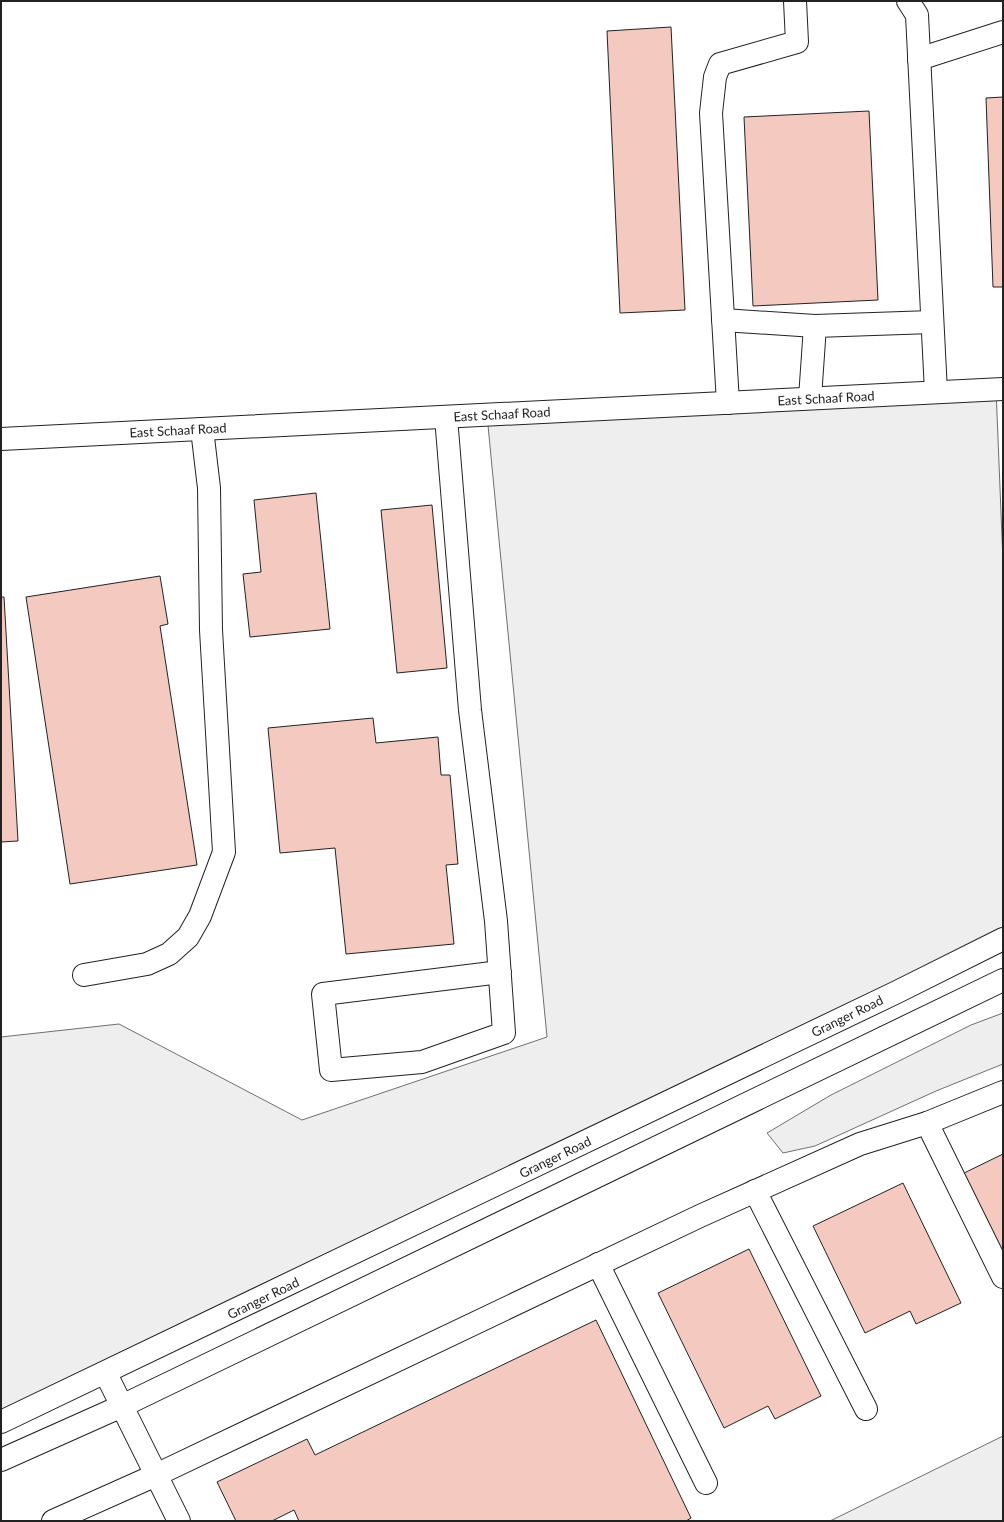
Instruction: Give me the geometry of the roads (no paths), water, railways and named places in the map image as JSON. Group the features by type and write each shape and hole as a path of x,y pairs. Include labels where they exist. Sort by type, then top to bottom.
{"main road":[{"path":"728,403 711,112 715,77 720,64 797,42 795,1"},
{"path":"908,1 917,15 936,392"},
{"path":"919,60 1003,32"},
{"path":"723,320 815,326 932,322"},
{"path":"810,398 815,326"},
{"name":"East Schaaf Road","path":"1,440 1003,389"},
{"path":"446,417 470,710 496,921 500,972 504,1033 422,1062 331,1070 323,994 500,972"},
{"path":"84,975 147,964 169,954 183,942 188,937 200,916 224,852 211,630 209,488 202,429"},
{"name":"Granger Road","path":"1,1422 106,1374 890,996 1003,939"},
{"path":"1,1460 122,1406 1003,980"},
{"path":"53,1521 156,1475 598,1264 860,1144 927,1123 1003,1092"},
{"path":"927,1123 1003,1277"},
{"path":"756,1191 866,1408"},
{"path":"598,1264 706,1483"},
{"path":"106,1374 179,1521"}]}
